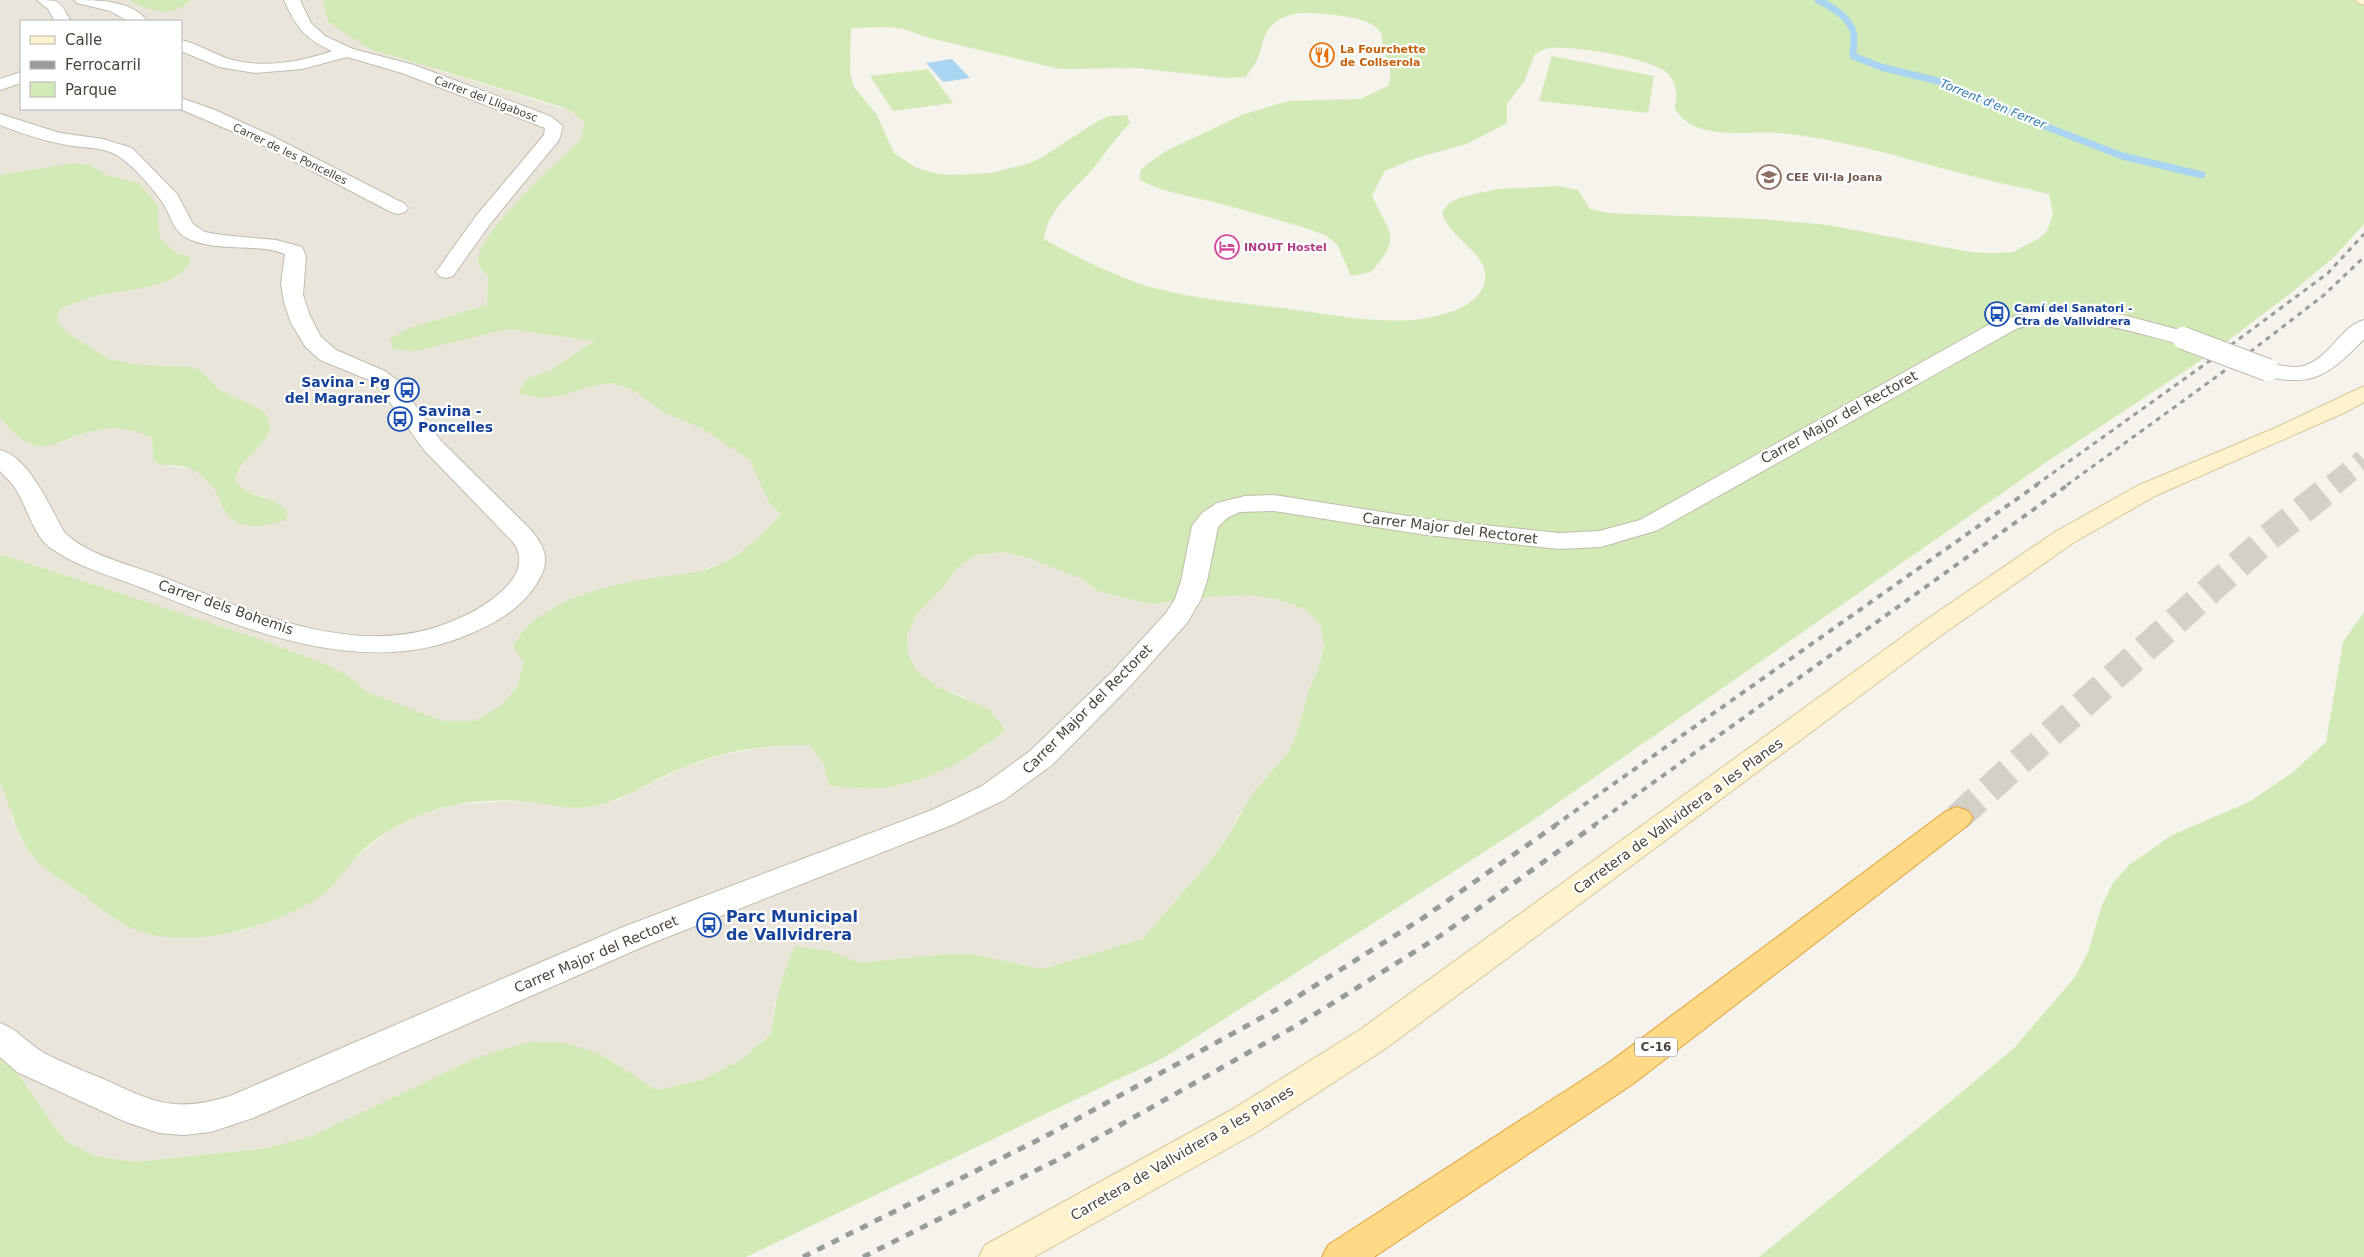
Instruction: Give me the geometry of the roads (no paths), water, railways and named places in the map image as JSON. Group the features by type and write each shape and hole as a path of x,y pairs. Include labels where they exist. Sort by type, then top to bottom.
{"highway":[{"name":"C-16","path":"1342,1257 1620,1074 1957,818"}],"main road":[{"name":"Carretera de Vallvidrera a les Planes","path":"999,1257 1246,1120 1373,1039 1933,628 2104,513 2147,490 2296,428 2364,392"}],"street":[{"path":"45,0 54,6 62,20"},
{"path":"82,0 115,7 137,20"},
{"name":"Carrer del Lligabosc","path":"292,0 310,33 319,39 347,52 408,69 544,120 554,126 555,133 553,136 483,220 446,272"},
{"path":"182,45 223,62 258,67 292,66 347,52"},
{"path":"0,85 20,77"},
{"name":"Carrer de les Poncelles","path":"182,103 206,112 252,134 398,208"},
{"name":"Carrer dels Bohemis","path":"0,120 39,133 108,146 126,152 170,199 178,220 184,228 199,236 220,242 284,247 295,251 292,290 302,323 314,343 340,361 383,379 400,398 410,416 432,445 518,533 533,553 533,566 526,580 515,594 499,607 458,629 408,643 383,645 359,643 279,628 198,601 75,552 62,545 52,536 24,482 0,457"},
{"name":"Carrer Major del Rectoret","path":"0,1036 30,1062 139,1112 160,1118 183,1120 211,1117 240,1108 636,936 943,816 993,793 1019,776 1041,758 1122,678 1177,617 1188,599 1194,580 1205,526 1210,519 1230,507 1259,502 1274,503 1427,527 1559,541 1602,539 1649,525 1977,340 2017,321 2049,318 2097,319 2153,328 2268,370 2295,375 2319,370 2364,327"}],"water":[{"path":"952,59 970,78 943,82 926,63"}],"waterway":[{"name":"Torrent d'en Ferrer","path":"1818,0 1835,10 1850,24 1854,36 1853,56 1881,67 1946,83 2001,109 2122,156 2202,175"}],"tunnel":[{"path":"2333,485 2364,460"},
{"path":"1957,818 2269,537 2335,484"}],"railway":[{"path":"2231,345 2328,273 2364,234"},
{"path":"2250,352 2324,295 2364,257"},
{"path":"2036,485 2215,357"},
{"path":"2067,485 2234,364"},
{"path":"1554,826 2038,484"},
{"path":"1593,826 2069,484"},
{"path":"803,1257 1046,1136 1281,1007 1420,920 1556,825"},
{"path":"863,1257 1067,1155 1299,1024 1440,936 1595,825"}],"place":[{"name":"La Fourchette de Collserola","path":"1322,55"},
{"name":"CEE Vil·la Joana","path":"1769,177"},
{"name":"INOUT Hostel","path":"1227,247"},
{"name":"Camí del Sanatori - Ctra de Vallvidrera","path":"1997,314"},
{"name":"Savina - Pg del Magraner","path":"407,390"},
{"name":"Savina - Poncelles","path":"400,419"},
{"name":"Parc Municipal de Vallvidrera","path":"709,925"}]}
